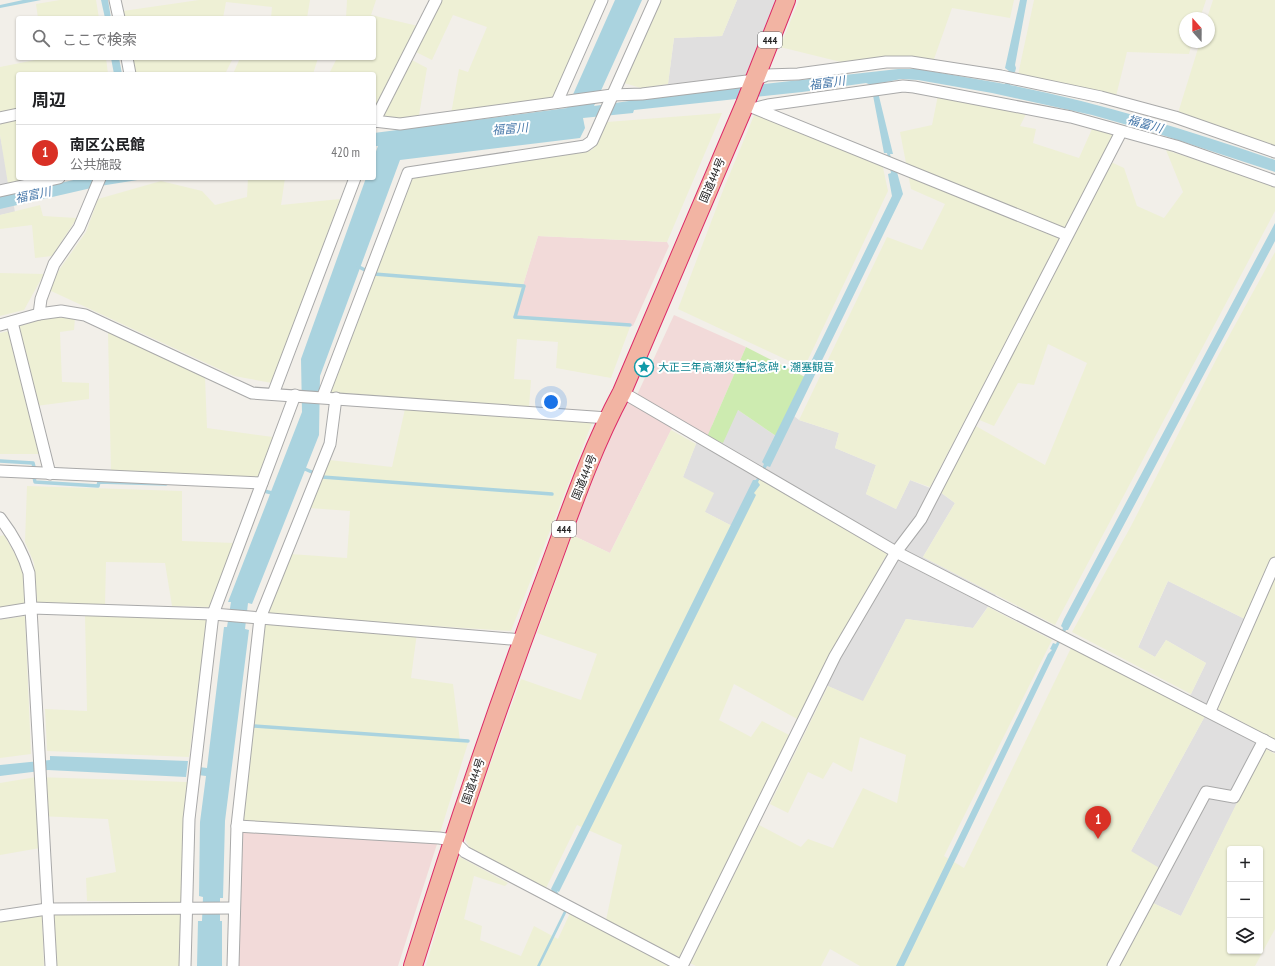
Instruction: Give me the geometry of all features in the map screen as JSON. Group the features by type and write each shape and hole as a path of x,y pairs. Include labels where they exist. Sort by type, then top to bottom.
{"highway":[{"name":"国道444号","path":"413,966 453,840 523,640 573,504 608,418 622,392 750,106 755,80 786,0"}],"street":[{"path":"115,0 119,16"},
{"path":"376,118 436,0"},
{"path":"562,102 602,0"},
{"path":"323,396 408,173 585,146 592,141 600,124 608,97 655,0"},
{"path":"127,60 130,72"},
{"path":"376,122 400,124 562,102 755,80 767,75 798,74 886,62 911,62 1001,76 1101,97 1175,117 1275,152"},
{"path":"750,106 768,105 903,86 914,87 1071,117 1176,146 1275,181"},
{"path":"750,106 1067,235"},
{"path":"0,118 16,114"},
{"path":"237,826 453,840 465,852 682,966 835,656 896,552 921,519 1121,132"},
{"path":"0,191 50,180"},
{"path":"39,314 41,299 54,264 79,228 99,180"},
{"path":"273,394 354,180"},
{"path":"0,324 39,314 61,311 85,315 252,393 323,396 608,418"},
{"path":"12,322 50,474"},
{"path":"622,392 760,474 896,552 1210,711 1275,746"},
{"path":"185,966 189,819 213,614 297,395"},
{"path":"233,966 237,826 255,618 330,444 336,398"},
{"path":"0,471 262,483"},
{"path":"0,518 12,534 24,556 29,573 41,773 50,966"},
{"path":"1210,711 1275,563"},
{"path":"0,613 32,608 213,614 523,640"},
{"path":"1113,966 1206,792 1234,797 1264,740"},
{"path":"0,916 48,909 234,908"}],"shaded area":[{"path":"737,0 777,0 746,78 668,84 674,38 722,36"},
{"path":"0,135 15,212 0,215"},
{"path":"538,236 667,242 669,246 633,326 513,318"},
{"path":"674,315 746,347 707,437 676,420 610,553 572,535 588,487 624,407 637,395"},
{"path":"738,410 779,438 790,413 799,420 839,433 835,448 876,465 866,494 896,509 910,480 940,492 955,503 923,557 996,595 973,628 906,619 863,702 817,681 734,527 705,512 683,477 700,433"},
{"path":"1168,581 1253,623 1218,709 1270,737 1181,916 1153,903 1131,851 1205,716 1184,705 1206,663 1166,640 1155,657 1138,648"},
{"path":"242,832 438,841 398,966 238,966"}],"green space":[{"path":"60,0 96,0 99,16 38,16 36,4"},
{"path":"199,0 310,0 307,16 271,16 272,7 226,2 223,16 124,16 123,11"},
{"path":"347,0 376,0 371,15 375,16 346,16"},
{"path":"440,0 598,0 555,98 451,114 459,69 468,72 487,27 453,15 432,60 414,51"},
{"path":"661,0 737,0 722,36 674,38 668,84 641,88 624,83"},
{"path":"799,0 1014,0 1010,18 952,8 934,59 894,56 845,63 780,47"},
{"path":"1034,0 1206,0 1202,12 1179,12 1179,48 1190,48 1189,54 1127,52 1116,96 1018,75"},
{"path":"1213,0 1275,0 1275,146 1178,113 1198,48 1215,48 1215,12 1209,12"},
{"path":"376,16 418,26 376,109 376,72 330,72 336,60 376,60"},
{"path":"410,59 427,68 419,115 416,118 381,119"},
{"path":"35,60 106,60 108,72 16,72 16,180 27,180 8,184 0,135 0,67"},
{"path":"132,60 232,60 226,72 135,72"},
{"path":"239,60 317,60 314,72 234,72"},
{"path":"938,95 1026,114 1020,126 1036,129 1033,143 1079,158 1092,129 1114,135 930,487 910,480 896,509 866,494 876,465 835,448 839,433 799,420 887,237 922,250 945,204 911,189 900,132 932,125"},
{"path":"722,113 667,242 538,236 513,318 630,327 611,378 556,368 558,342 517,339 514,379 531,380 529,407 329,392 412,176 592,150 607,122"},
{"path":"755,113 882,163 888,191 804,368 678,309 724,188"},
{"path":"1166,150 1275,186 1275,211 1055,625 923,557 955,503 940,492 974,425 1045,465 1087,363 1048,344 1034,385 1018,383 994,426 977,419 1111,162 1124,168 1137,206 1164,218 1183,192"},
{"path":"248,180 285,180 281,205 340,199 272,383 234,376 49,290 59,270 86,232 98,199 161,181 202,191 215,205 247,197"},
{"path":"40,205 43,216 77,218 52,256 35,258 32,225 0,229 0,215"},
{"path":"1275,252 1275,740 1218,709 1253,623 1168,581 1138,647 1155,657 1166,640 1206,663 1191,694 1072,632 1130,528 1218,356"},
{"path":"0,273 44,274 24,310 0,316"},
{"path":"46,318 75,318 74,330 60,332 62,382 89,383 89,399 36,406 17,327"},
{"path":"9,331 40,454 0,454 0,333"},
{"path":"108,332 205,377 207,428 273,437 259,479 111,473"},
{"path":"746,347 807,378 779,438 738,410 723,443 707,437"},
{"path":"405,409 592,423 511,631 418,625 411,678 453,684 460,741 468,743 440,833 242,823 265,616 290,554 347,558 350,511 309,508 329,460 392,467"},
{"path":"671,430 696,444 683,477 714,493 705,512 734,527 759,479 887,554 817,681 799,720 734,684 719,720 751,737 762,721 791,736 679,957 606,920 622,845 577,825 546,888 469,847 464,837 521,679 581,700 597,654 537,633 572,535 610,553"},
{"path":"27,486 182,491 182,541 234,543 210,607 172,606 165,563 106,562 105,605 37,602 34,563 25,542"},
{"path":"4,535 23,568 26,605 0,608 0,536"},
{"path":"988,607 1052,640 944,856 964,868 1071,648 1205,716 1131,851 1161,869 1108,966 860,966 830,949 821,966 696,966 690,963 759,825 801,847 808,839 833,848 863,788 897,803 906,755 860,737 852,772 833,762 823,779 808,772 788,813 770,804 828,686 863,701 906,619 973,628"},
{"path":"85,615 207,620 189,757 47,751 45,709 87,711"},
{"path":"25,616 31,754 0,758 0,620"},
{"path":"1264,748 1275,754 1275,929 1263,951 1263,846 1227,846 1227,954 1261,954 1255,966 1119,966 1153,903 1181,916"},
{"path":"36,777 187,782 184,819 182,903 87,901 86,878 116,872 108,819 38,816 40,848 0,855 0,783"},
{"path":"458,856 508,883 505,886 474,876 464,919 482,926 480,940 521,956 534,926 558,939 570,913 671,966 426,966"},
{"path":"42,914 44,966 0,966 0,921"},
{"path":"180,914 180,966 55,966 52,915"}],"water":[{"path":"23,0 41,0 0,8 0,5"},
{"path":"101,0 108,0 111,16 105,16"},
{"name":"福富川","path":"615,0 642,0 594,106 629,101 631,99 898,69 918,69 1005,84 1009,71 1005,68 1020,0 1027,0 1015,65 1016,68 1015,72 1012,72 1010,85 1078,100 1210,138 1275,160 1275,172 1159,134 1092,115 992,93 918,80 901,79 876,84 893,154 890,154 903,194 770,467 767,466 758,482 760,485 754,493 756,495 559,892 557,891 567,911 540,966 537,966 564,911 551,889 753,480 756,480 764,464 762,462 892,196 888,174 891,173 887,153 884,153 871,85 866,83 802,92 634,110 633,113 583,118 585,128 580,138 400,160 320,376 319,435 252,604 248,603 245,629 249,630 225,821 223,898 220,898 220,921 222,921 222,966 197,966 198,921 202,921 203,897 199,896 200,822 206,776 198,775 199,767 207,768 224,627 227,627 231,602 228,602 302,412 301,359 365,180 376,180 376,152 378,146 376,146 376,133 567,108"},
{"path":"111,60 119,60 122,72 114,72"},
{"name":"福富川","path":"73,180 138,180 100,186 0,209 0,197"},
{"path":"1275,223 1275,241 1068,630 1066,630 904,966 896,966 1048,654 1052,650 1050,649 1053,643 1056,644 1063,628 1061,626 1064,619"},
{"path":"50,756 188,761 186,777 48,770 0,776 0,765 50,760"}],"waterway":[{"path":"359,267 367,271"},
{"path":"374,274 524,286 515,317 630,325"},
{"path":"0,461 33,463 34,467"},
{"path":"305,469 314,473"},
{"path":"34,477 35,482 98,486 99,482 166,484"},
{"path":"322,477 552,494"},
{"path":"264,491 272,493"},
{"path":"253,726 468,741"}],"place":[{"name":"大正三年高潮災害紀念碑・潮塞観音","path":"644,367"},
{"name":"南区公民館","path":"1098,839"}]}
